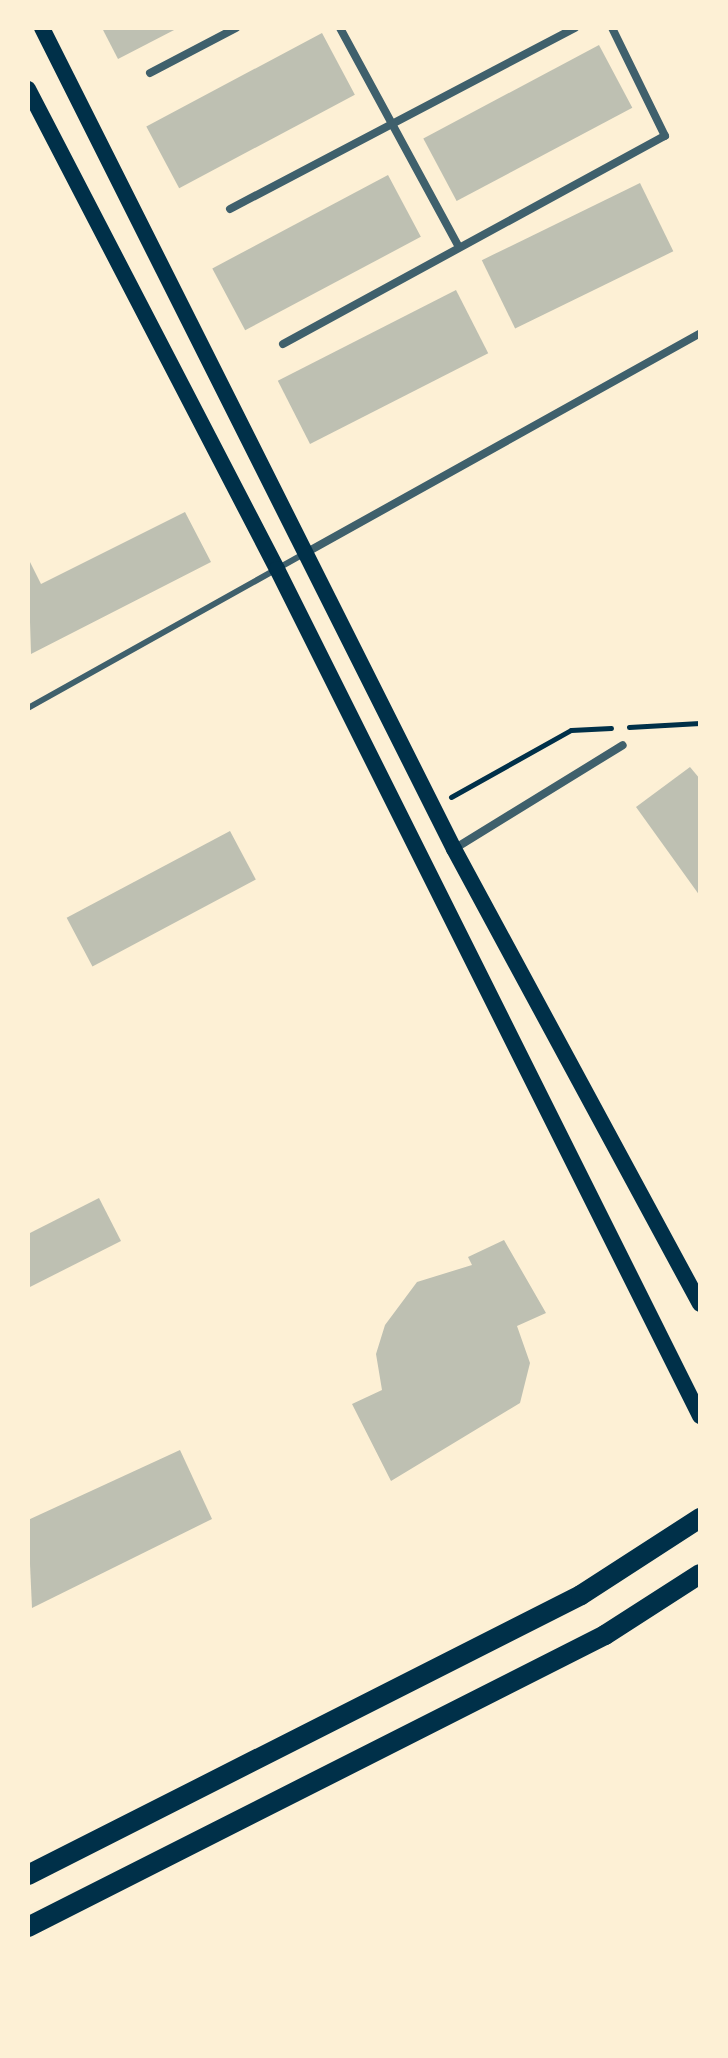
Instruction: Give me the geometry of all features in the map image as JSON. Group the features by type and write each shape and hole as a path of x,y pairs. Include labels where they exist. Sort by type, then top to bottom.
{"main road":[{"path":"42,28 309,551 436,806 454,849 700,1304"},
{"path":"28,89 277,569 700,1416"},
{"path":"28,1875 581,1595 700,1518"},
{"path":"28,1927 591,1643 700,1574"}],"street":[{"path":"150,73 236,28"},
{"path":"340,28 459,247"},
{"path":"230,209 575,28"},
{"path":"283,344 665,136 612,28"},
{"path":"309,551 700,333"},
{"path":"454,849 623,745"}],"lane":[{"path":"28,708 309,551"}],"path":[{"path":"436,806 571,730 700,723"}],"building":[{"path":"102,28 178,28 118,59"},
{"path":"322,33 355,95 179,188 146,126"},
{"path":"599,45 632,108 457,201 423,138"},
{"path":"388,175 421,237 245,330 212,268"},
{"path":"640,183 673,251 515,328 482,260"},
{"path":"456,290 488,353 310,444 278,381"},
{"path":"185,512 211,562 31,654 28,558 41,584"},
{"path":"690,767 700,779 700,896 636,807"},
{"path":"230,831 256,880 92,966 67,918"},
{"path":"99,1198 121,1241 28,1288 28,1234"},
{"path":"504,1240 546,1313 517,1326 530,1363 520,1403 391,1481 352,1404 382,1390 376,1354 385,1325 417,1282 472,1265 468,1257"},
{"path":"180,1450 212,1519 32,1608 28,1520"}]}
